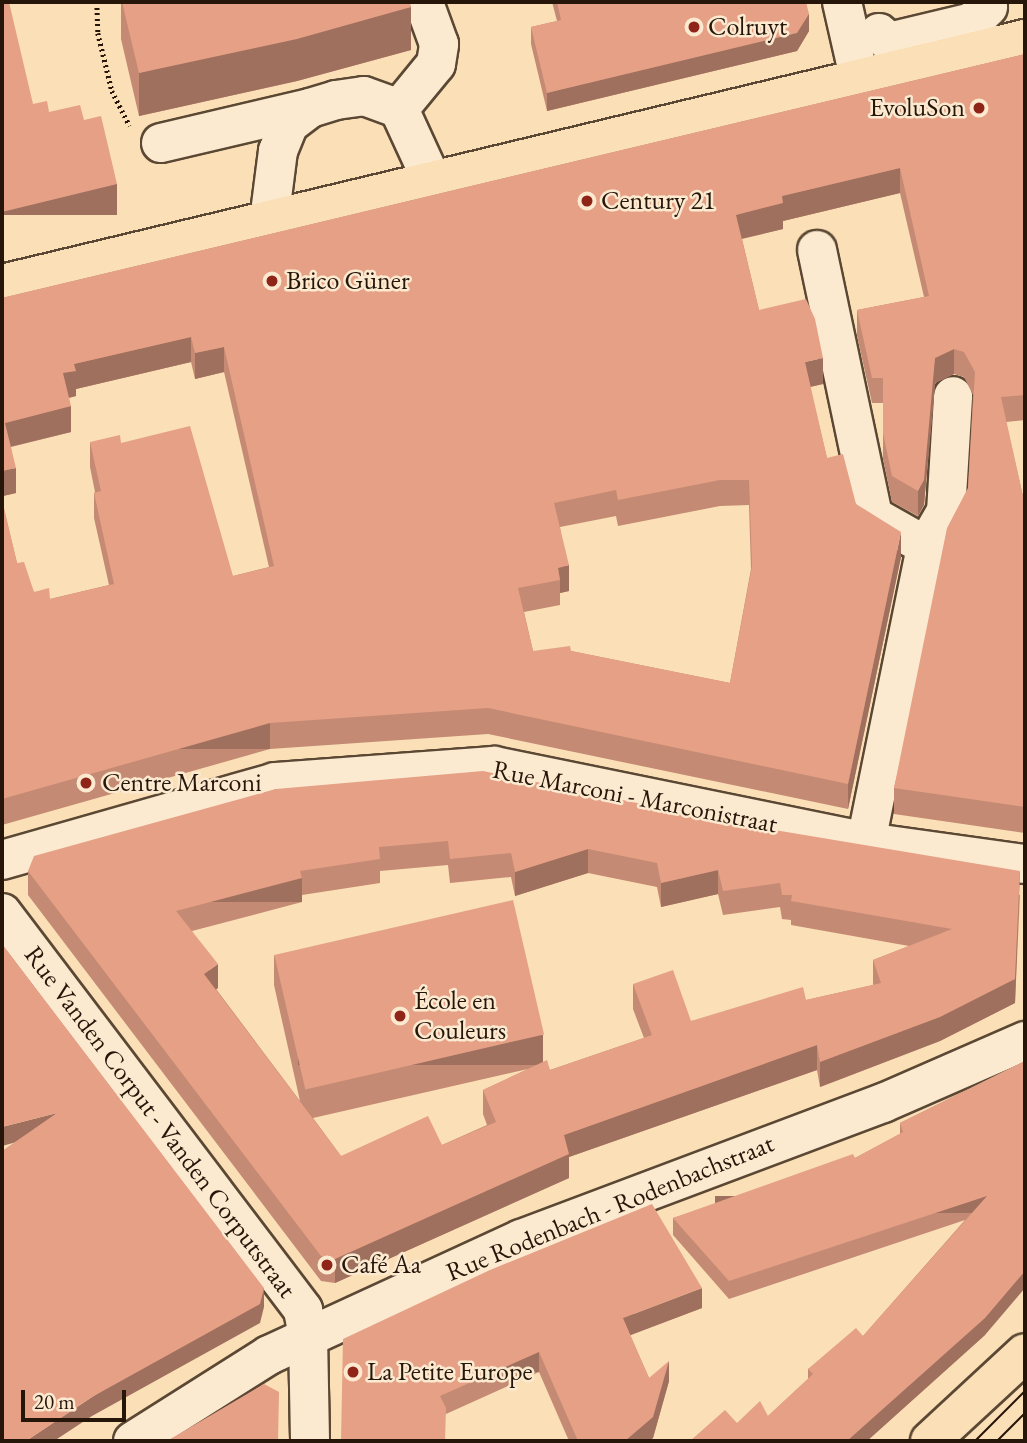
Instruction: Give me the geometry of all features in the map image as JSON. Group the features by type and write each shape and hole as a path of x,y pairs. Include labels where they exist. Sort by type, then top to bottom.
{"main road":[{"path":"2,284 433,183 859,77 1025,39"},
{"path":"930,1441 1025,1353"}],"street":[{"path":"842,2 859,77"},
{"path":"875,23 890,42 972,22 986,4"},
{"path":"399,109 436,64 439,44 426,9"},
{"path":"161,143 364,96 399,109 433,183"},
{"path":"269,221 278,152 289,124 310,108"},
{"path":"817,250 873,516 926,546"},
{"path":"866,842 926,546 946,512 953,396"},
{"name":"Rue Marconi - Marconistraat","path":"2,860 275,782 461,766 494,766 866,842 1025,864"},
{"name":"Rue Vanden Corput - Vanden Corputstraat","path":"2,913 303,1310 308,1335 310,1441"},
{"name":"Rue Rodenbach - Rodenbachstraat","path":"133,1441 308,1335 521,1239 883,1103 1025,1041"}],"path":[{"path":"97,2 98,33 124,121 141,135 161,143"}],"building":[{"path":"2,2 9,2 33,104 47,101 49,112 80,105 84,120 101,116 117,184 2,212"},
{"path":"122,2 410,2 411,7 297,39 139,73"},
{"path":"557,2 806,2 809,14 797,33 547,93 531,27 561,20"},
{"path":"1025,54 1025,395 1001,397 1025,505 1025,807 894,788 947,528 968,488 975,372 964,352 954,349 935,358 924,480 918,491 892,476 883,433 883,378 872,378 857,310 929,296 900,168 782,196 783,203 736,215 759,310 806,299 815,319 823,358 805,362 827,458 843,454 856,504 901,532 848,784 488,708 270,723 2,799 2,499 17,563 24,562 34,592 49,588 50,599 114,584 94,493 101,491 90,442 120,435 121,443 190,426 233,576 274,566 224,347 195,353 191,337 74,364 76,371 63,373 71,406 5,423 16,468 2,471 2,298","holes":["720,480 749,480 752,566 730,683 571,651 570,646 533,651 518,588 560,580 558,568 569,565 554,503 616,490 618,500"]},
{"path":"483,771 733,823 1020,871 1015,979 940,1017 820,1062 817,1045 564,1135 569,1154 335,1259 321,1256 28,871 34,856 276,789","holes":["448,841 450,859 511,853 515,872 588,849 657,863 661,883 718,870 723,891 780,883 782,895 792,895 791,901 952,929 873,960 881,983 806,1000 803,987 691,1021 673,970 633,984 652,1035 550,1070 547,1060 483,1090 496,1122 442,1145 428,1116 341,1156 204,974 218,964 176,911 302,878 300,871 380,859 379,847"]},
{"path":"513,900 544,1034 305,1090 274,955"},
{"path":"2,944 264,1288 260,1304 92,1397 26,1441 2,1441 2,1151 57,1113 2,1127"},
{"path":"1025,1061 1025,1271 985,1318 847,1441 690,1441 725,1410 737,1423 760,1401 768,1416 813,1374 808,1369 856,1328 863,1336 987,1196 729,1281 673,1218 853,1154 855,1158 903,1132 900,1123"},
{"path":"652,1204 702,1288 623,1318 649,1378 669,1361 653,1417 625,1441 578,1441 539,1352 440,1396 446,1408 445,1441 341,1441 343,1339 490,1270"},
{"path":"264,1384 279,1392 278,1441 167,1441"}],"tram line":[{"path":"975,1441 1025,1391"},
{"path":"997,1441 1025,1413"}],"place":[{"name":"Colruyt","path":"694,27"},
{"name":"EvoluSon","path":"979,108"},
{"name":"Century 21","path":"587,201"},
{"name":"Brico Güner","path":"272,281"},
{"name":"Centre Marconi","path":"86,783"},
{"name":"École en Couleurs","path":"400,1016"},
{"name":"Café Aa","path":"327,1265"},
{"name":"La Petite Europe","path":"353,1372"}]}
